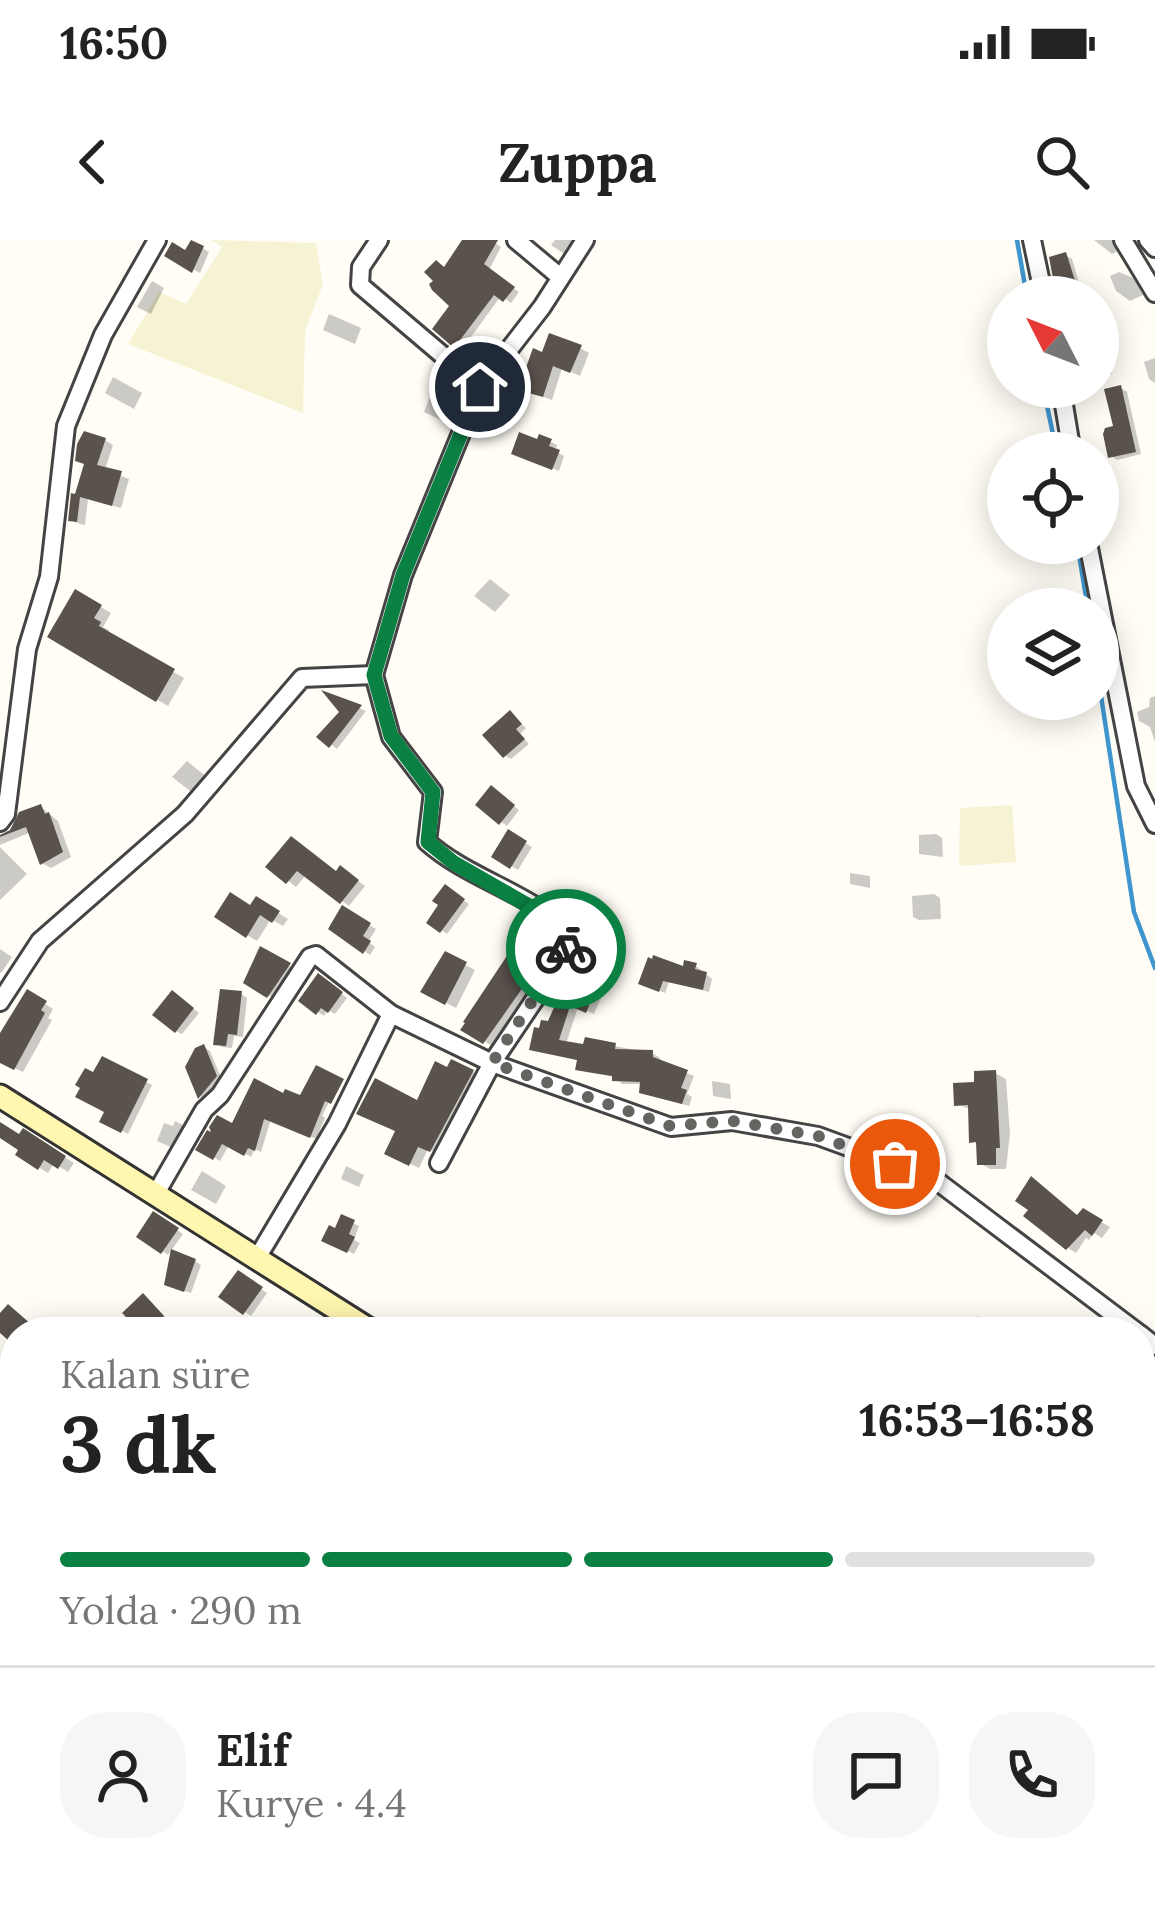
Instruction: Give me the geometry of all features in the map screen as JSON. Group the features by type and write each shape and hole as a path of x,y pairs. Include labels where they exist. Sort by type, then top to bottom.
{"street":[{"path":"0,822 6,814 27,649 50,577 66,426 103,335 157,240"},
{"path":"379,240 361,268 360,285 480,387"},
{"path":"516,240 560,275"},
{"path":"439,1163 492,1063 564,956 570,934 550,916 480,879 428,842 433,792 391,736 374,675 403,575 480,387 542,307 585,240"},
{"path":"1032,240 1040,276"},
{"path":"1124,240 1155,293"},
{"path":"1148,240 1155,248"},
{"path":"1092,564 1136,786 1155,824"},
{"path":"0,1002 40,941 185,814 302,678 374,675"},
{"path":"155,1196 204,1110 220,1095 310,957 316,955 391,1014 492,1063 670,1126 732,1121 818,1136 933,1178 1117,1317"},
{"path":"257,1258 337,1124 391,1014"},
{"path":"0,1096 349,1317"}],"shaded area":[{"path":"212,240 316,243 323,284 305,331 303,413 128,344 159,292 186,304 222,247"},
{"path":"1012,805 1016,862 959,866 960,808"}],"building":[{"path":"191,240 204,246 192,273 164,256 172,242 185,250"},
{"path":"462,240 498,240 484,264 515,287 503,302 494,295 454,348 432,329 449,306 432,290 429,284 433,281 424,272 436,260 444,267"},
{"path":"1066,252 1073,276 1053,276 1049,257"},
{"path":"549,333 582,345 570,373 553,366 543,397 518,390 533,348 542,352"},
{"path":"1119,385 1136,452 1119,456 1119,432 1104,432 1113,426 1109,408 1119,408"},
{"path":"84,431 106,438 97,465 122,471 112,506 80,497 77,522 68,521 71,493 75,494 84,464 75,461"},
{"path":"519,432 552,439 549,446 560,450 552,470 511,454"},
{"path":"75,589 102,605 94,618 101,622 99,626 175,669 156,702 47,637"},
{"path":"321,690 362,705 329,748 316,737 339,712"},
{"path":"510,710 522,724 516,729 525,739 503,758 482,735"},
{"path":"491,785 515,805 499,825 475,805"},
{"path":"41,804 45,814 49,812 63,852 40,865 26,827 0,835 10,830 19,812"},
{"path":"508,829 527,841 510,869 491,857"},
{"path":"291,836 336,871 340,865 359,880 340,904 297,871 286,884 265,867"},
{"path":"445,884 465,899 440,933 426,923 438,905 432,901"},
{"path":"230,892 250,905 256,896 280,911 272,923 260,915 246,938 214,917"},
{"path":"342,905 371,923 363,936 371,941 363,954 328,929"},
{"path":"530,921 556,938 555,942 483,1044 460,1030 463,1022"},
{"path":"260,946 291,963 267,998 243,983"},
{"path":"445,951 467,962 445,1005 420,992"},
{"path":"653,955 683,966 684,960 697,963 695,969 707,972 703,990 663,981 659,992 638,984"},
{"path":"318,973 343,992 328,1013 321,1008 316,1015 298,1001"},
{"path":"564,978 595,991 586,1013 570,1006 559,1040 583,1044 585,1037 616,1043 615,1049 653,1050 653,1057 688,1070 681,1088 687,1090 682,1104 639,1093 640,1082 612,1081 612,1076 575,1070 577,1060 529,1050 534,1027 539,1028 541,1020 548,1021"},
{"path":"27,989 47,1001 14,1070 0,1063 0,1033"},
{"path":"220,989 242,991 237,1035 228,1034 226,1046 213,1045"},
{"path":"172,990 194,1008 175,1033 152,1015"},
{"path":"204,1044 217,1076 198,1099 185,1067 195,1048"},
{"path":"102,1056 148,1079 121,1133 99,1122 104,1112 75,1097 80,1088 75,1085 85,1068 93,1072"},
{"path":"451,1059 474,1070 430,1152 418,1147 409,1166 384,1154 395,1131 356,1114 375,1078 417,1100 435,1061 447,1067"},
{"path":"316,1065 344,1079 331,1104 325,1101 310,1138 264,1119 255,1151 248,1148 244,1156 222,1144 213,1160 195,1150 207,1130 211,1132 217,1115 232,1123 254,1078 283,1093 285,1089 300,1095"},
{"path":"996,1070 1000,1148 996,1148 996,1165 977,1165 976,1142 969,1143 968,1105 954,1106 953,1083 974,1082 974,1071"},
{"path":"0,1122 19,1134 23,1128 66,1156 58,1169 44,1160 38,1170 15,1155 18,1150 0,1138"},
{"path":"1031,1176 1077,1215 1083,1208 1103,1220 1092,1236 1085,1230 1066,1250 1023,1216 1028,1210 1015,1201"},
{"path":"153,1211 179,1228 161,1254 136,1237"},
{"path":"341,1214 355,1220 349,1234 355,1237 347,1253 321,1241"},
{"path":"171,1249 196,1259 184,1292 164,1285"},
{"path":"238,1270 263,1287 243,1315 218,1297"},
{"path":"143,1293 164,1316 126,1317 122,1313"},
{"path":"8,1304 23,1317 0,1317"}],"waterway":[{"path":"1017,240 1023,276"},
{"path":"1047,408 1053,432"},
{"path":"1080,564 1084,588"},
{"path":"1105,720 1134,912 1155,968"}],"way so far":[{"path":"566,949 492,1063 670,1126 732,1121 818,1136 895,1164"}],"route":[{"path":"480,387 403,575 374,675 391,736 433,792 425,838 454,863 562,925 570,934 566,949"}]}
